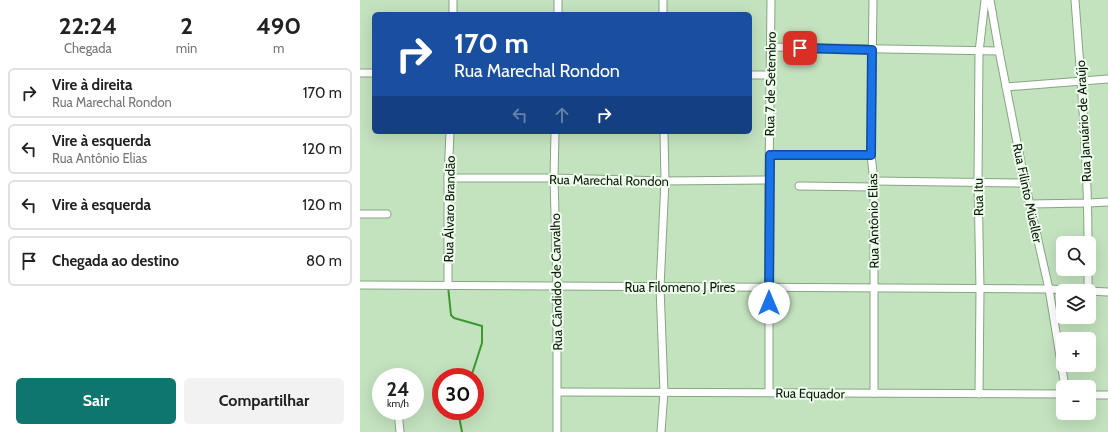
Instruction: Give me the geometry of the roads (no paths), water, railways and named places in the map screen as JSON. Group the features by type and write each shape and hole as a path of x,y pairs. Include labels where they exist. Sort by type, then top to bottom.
{"street":[{"path":"453,0 453,12"},
{"path":"558,0 558,12"},
{"path":"663,0 664,12"},
{"name":"Rua 7 de Setembro","path":"769,392 771,0"},
{"name":"Rua Antônio Elias","path":"873,0 871,155 874,184 874,393"},
{"name":"Rua Itu","path":"979,394 979,52 985,0"},
{"name":"Rua Filinto Müeller","path":"990,0 1025,183 1049,289 1063,380"},
{"name":"Rua Januário de Araújo","path":"1075,0 1088,203 1088,236"},
{"path":"771,47 999,52"},
{"path":"360,73 372,73"},
{"path":"752,75 770,75"},
{"path":"1006,87 1108,80"},
{"name":"Rua Álvaro Brandão","path":"448,285 448,178 450,134"},
{"name":"Rua Cândido de Carvalho","path":"555,134 554,178 557,432"},
{"path":"661,432 664,392 660,287 665,181 664,134"},
{"path":"770,155 871,155"},
{"name":"Rua Marechal Rondon","path":"448,178 554,178 665,181 769,180"},
{"path":"799,186 978,182 1025,183"},
{"path":"1030,204 1108,202"},
{"path":"360,214 387,214"},
{"name":"Rua Filomeno J Píres","path":"360,285 1056,289"},
{"name":"Rua Filomeno J Píres","path":"1096,291 1108,292"},
{"name":"Rua Equador","path":"557,392 1056,394"},
{"path":"1096,395 1108,395"},
{"path":"399,420 400,432"}],"waterway":[{"path":"448,286 451,315 454,318 482,326 482,343 474,368"},
{"path":"460,420 462,432"}]}
